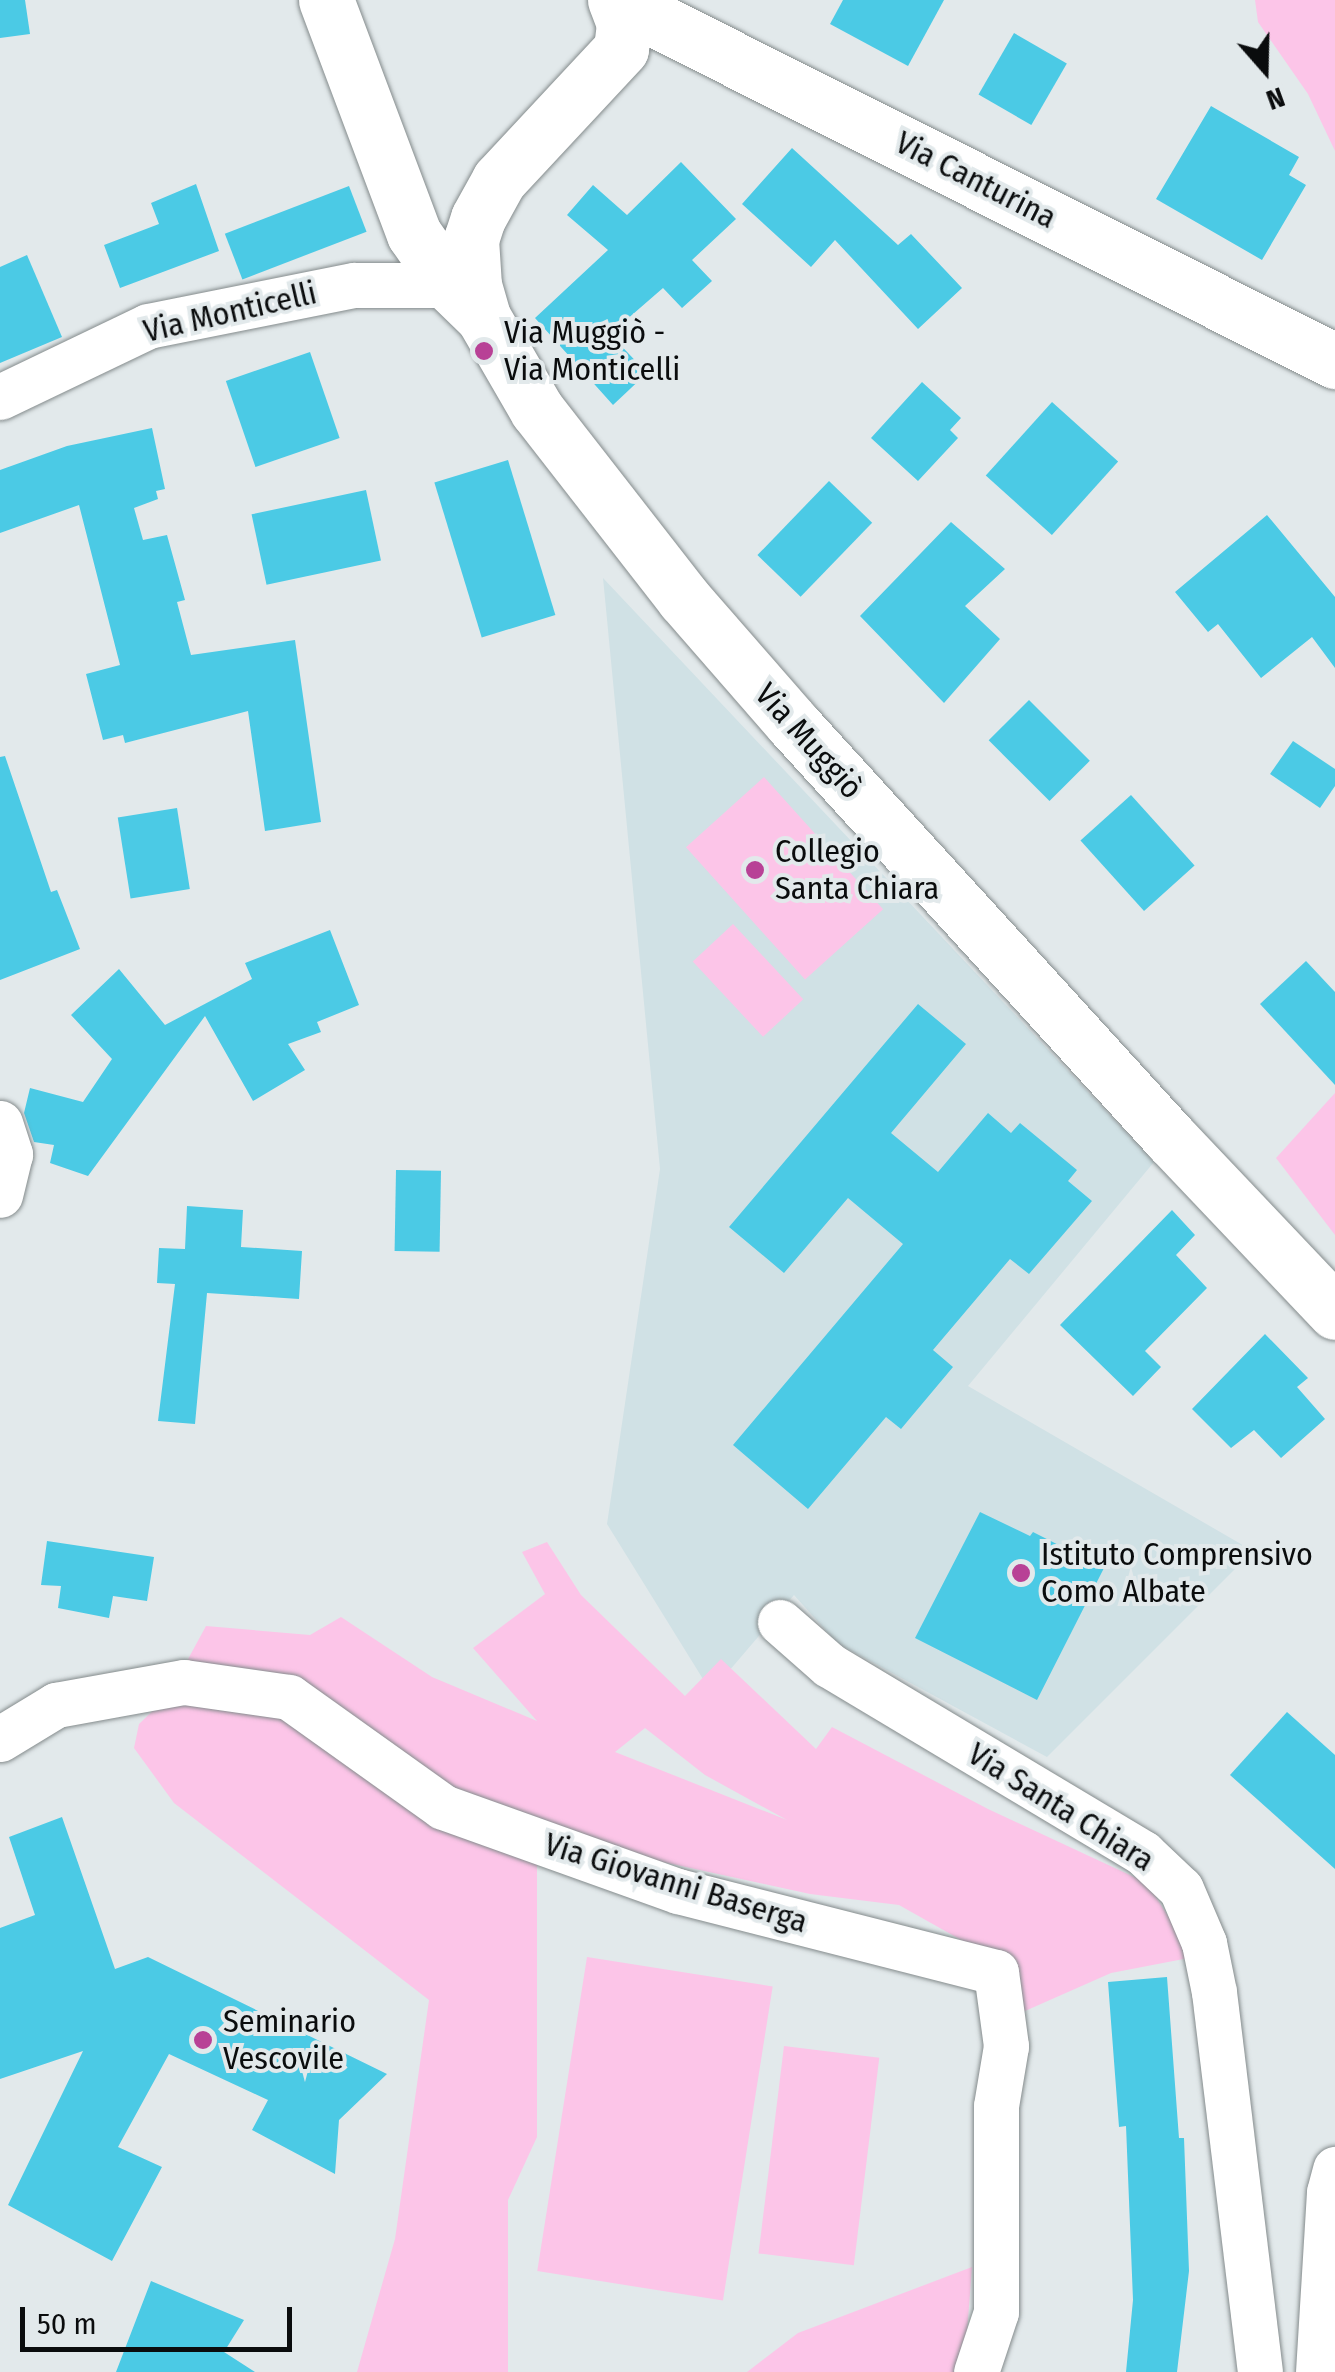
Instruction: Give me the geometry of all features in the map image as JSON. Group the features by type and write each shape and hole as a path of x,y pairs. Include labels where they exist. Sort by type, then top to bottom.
{"street":[{"name":"Via Muggiò","path":"326,0 414,234 468,295 537,410 696,612 1159,1126 1335,1312"},
{"name":"Via Canturina","path":"615,0 1335,362"},
{"path":"614,56 624,36 622,9 615,0"},
{"path":"614,56 691,38"},
{"name":"Via Muggiò","path":"468,295 471,239 488,198 614,56"},
{"name":"Via Monticelli","path":"0,397 148,326 354,285 468,295"},
{"path":"0,1123 10,1154 0,1195"},
{"name":"Via Santa Chiara","path":"780,1622 829,1665 1143,1853 1181,1889 1204,1944 1214,1992 1260,2372"},
{"name":"Via Giovanni Baserga","path":"0,1740 56,1705 184,1682 289,1697 442,1807 678,1891 996,1972 1006,2046 996,2106 996,2312 976,2372"},
{"path":"1318,2372 1329,2192 1335,2169"}],"shaded area":[{"path":"1255,0 1335,0 1335,151 1308,94 1258,22"},
{"name":"Collegio Santa Chiara","path":"603,578 1154,1162 968,1386 1253,1551 1047,1757 837,1643 794,1595 711,1692 607,1524 660,1169"},
{"path":"764,777 883,909 805,980 686,847"},
{"path":"733,924 803,999 763,1037 693,962"},
{"path":"1335,1093 1335,1235 1276,1158"},
{"path":"547,1542 581,1595 685,1696 721,1659 816,1749 832,1727 988,1809 1147,1883 1194,1957 1111,1973 1016,2015 986,1954 899,1905 810,1894 649,1859 601,1880 537,1865 537,2137 508,2200 508,2372 357,2372 395,2239 429,2000 174,1803 134,1748 139,1724 168,1696 206,1626 310,1635 341,1617 432,1677 537,1721 473,1648 545,1594 522,1552","holes":["645,1728 705,1775 787,1820 615,1752"]},
{"path":"587,1957 773,1986 723,2300 537,2271"},
{"path":"784,2046 879,2058 854,2265 759,2253"},
{"path":"972,2267 964,2372 747,2372 798,2333"}],"building":[{"path":"0,0 25,0 30,34 0,38"},
{"path":"843,0 944,0 908,66 830,24"},
{"path":"1014,33 1067,64 1031,125 978,94"},
{"path":"1211,106 1299,157 1289,175 1306,185 1262,260 1156,199"},
{"path":"792,148 898,245 911,234 962,288 918,329 835,240 811,267 742,204"},
{"path":"681,162 736,219 692,260 712,281 682,308 663,288 610,334 647,373 613,405 535,318 608,250 567,215 593,185 627,215"},
{"path":"196,184 219,251 120,288 104,245 159,224 151,203"},
{"path":"349,186 367,232 242,279 225,234"},
{"path":"27,255 62,337 0,363 0,267"},
{"path":"310,352 340,438 255,467 226,381"},
{"path":"922,382 961,418 950,430 958,438 918,481 871,438"},
{"path":"1052,402 1118,462 1052,535 986,476"},
{"path":"152,428 165,489 156,491 158,499 134,508 143,540 167,535 185,600 177,602 191,655 295,640 321,822 265,831 248,711 125,743 123,735 103,740 86,674 120,665 79,505 0,533 0,470 67,446"},
{"path":"508,460 555,615 482,637 434,483"},
{"path":"829,481 872,523 801,597 757,555"},
{"path":"366,490 381,560 267,585 252,514"},
{"path":"1267,515 1335,597 1335,668 1312,637 1261,678 1218,624 1208,632 1175,592"},
{"path":"951,522 1005,569 965,606 1000,639 944,703 860,616"},
{"path":"1029,700 1090,761 1050,801 989,740"},
{"path":"1293,741 1335,769 1335,786 1320,808 1270,774"},
{"path":"5,756 51,892 57,890 80,949 0,980 0,757"},
{"path":"1131,795 1195,866 1144,911 1080,841"},
{"path":"177,808 190,889 131,898 118,817"},
{"path":"330,930 359,1005 317,1022 321,1032 288,1044 305,1070 253,1101 205,1016 88,1176 50,1163 54,1145 34,1142 24,1113 30,1088 83,1102 112,1059 71,1015 119,969 165,1025 252,979 245,963"},
{"path":"1306,961 1335,992 1335,1085 1260,1004"},
{"path":"918,1004 966,1044 891,1133 938,1172 988,1113 1011,1133 1020,1123 1077,1170 1068,1181 1092,1201 1029,1274 1010,1259 933,1350 953,1367 901,1429 886,1417 808,1509 733,1445 903,1244 848,1198 784,1273 729,1227"},
{"path":"396,1170 441,1171 440,1252 395,1251"},
{"path":"187,1206 243,1210 241,1247 302,1251 299,1299 207,1293 195,1424 158,1421 175,1284 157,1283 159,1248 185,1249"},
{"path":"1172,1210 1195,1235 1176,1255 1207,1288 1145,1351 1161,1367 1133,1396 1060,1325"},
{"path":"1265,1334 1308,1378 1297,1387 1325,1419 1281,1458 1254,1430 1231,1448 1192,1409"},
{"path":"980,1512 1030,1536 1033,1532 1104,1568 1037,1700 915,1638"},
{"path":"47,1541 154,1557 147,1601 113,1596 109,1618 58,1608 61,1586 41,1585"},
{"path":"1287,1712 1335,1755 1335,1869 1230,1775"},
{"name":"Seminario Vescovile","path":"62,1817 115,1969 148,1957 387,2074 339,2120 335,2174 252,2130 268,2100 169,2054 118,2147 162,2167 112,2261 8,2205 83,2051 0,2079 0,1928 35,1915 9,1837"},
{"path":"1167,1977 1179,2138 1184,2138 1189,2271 1177,2372 1126,2372 1133,2300 1126,2126 1119,2127 1108,1982"},
{"path":"151,2281 244,2320 224,2352 255,2372 116,2372"}],"place":[{"name":"Via Muggiò - Via Monticelli","path":"484,351"},
{"name":"Collegio Santa Chiara","path":"755,870"},
{"name":"Istituto Comprensivo Como Albate","path":"1021,1573"},
{"name":"Seminario Vescovile","path":"203,2040"}]}
